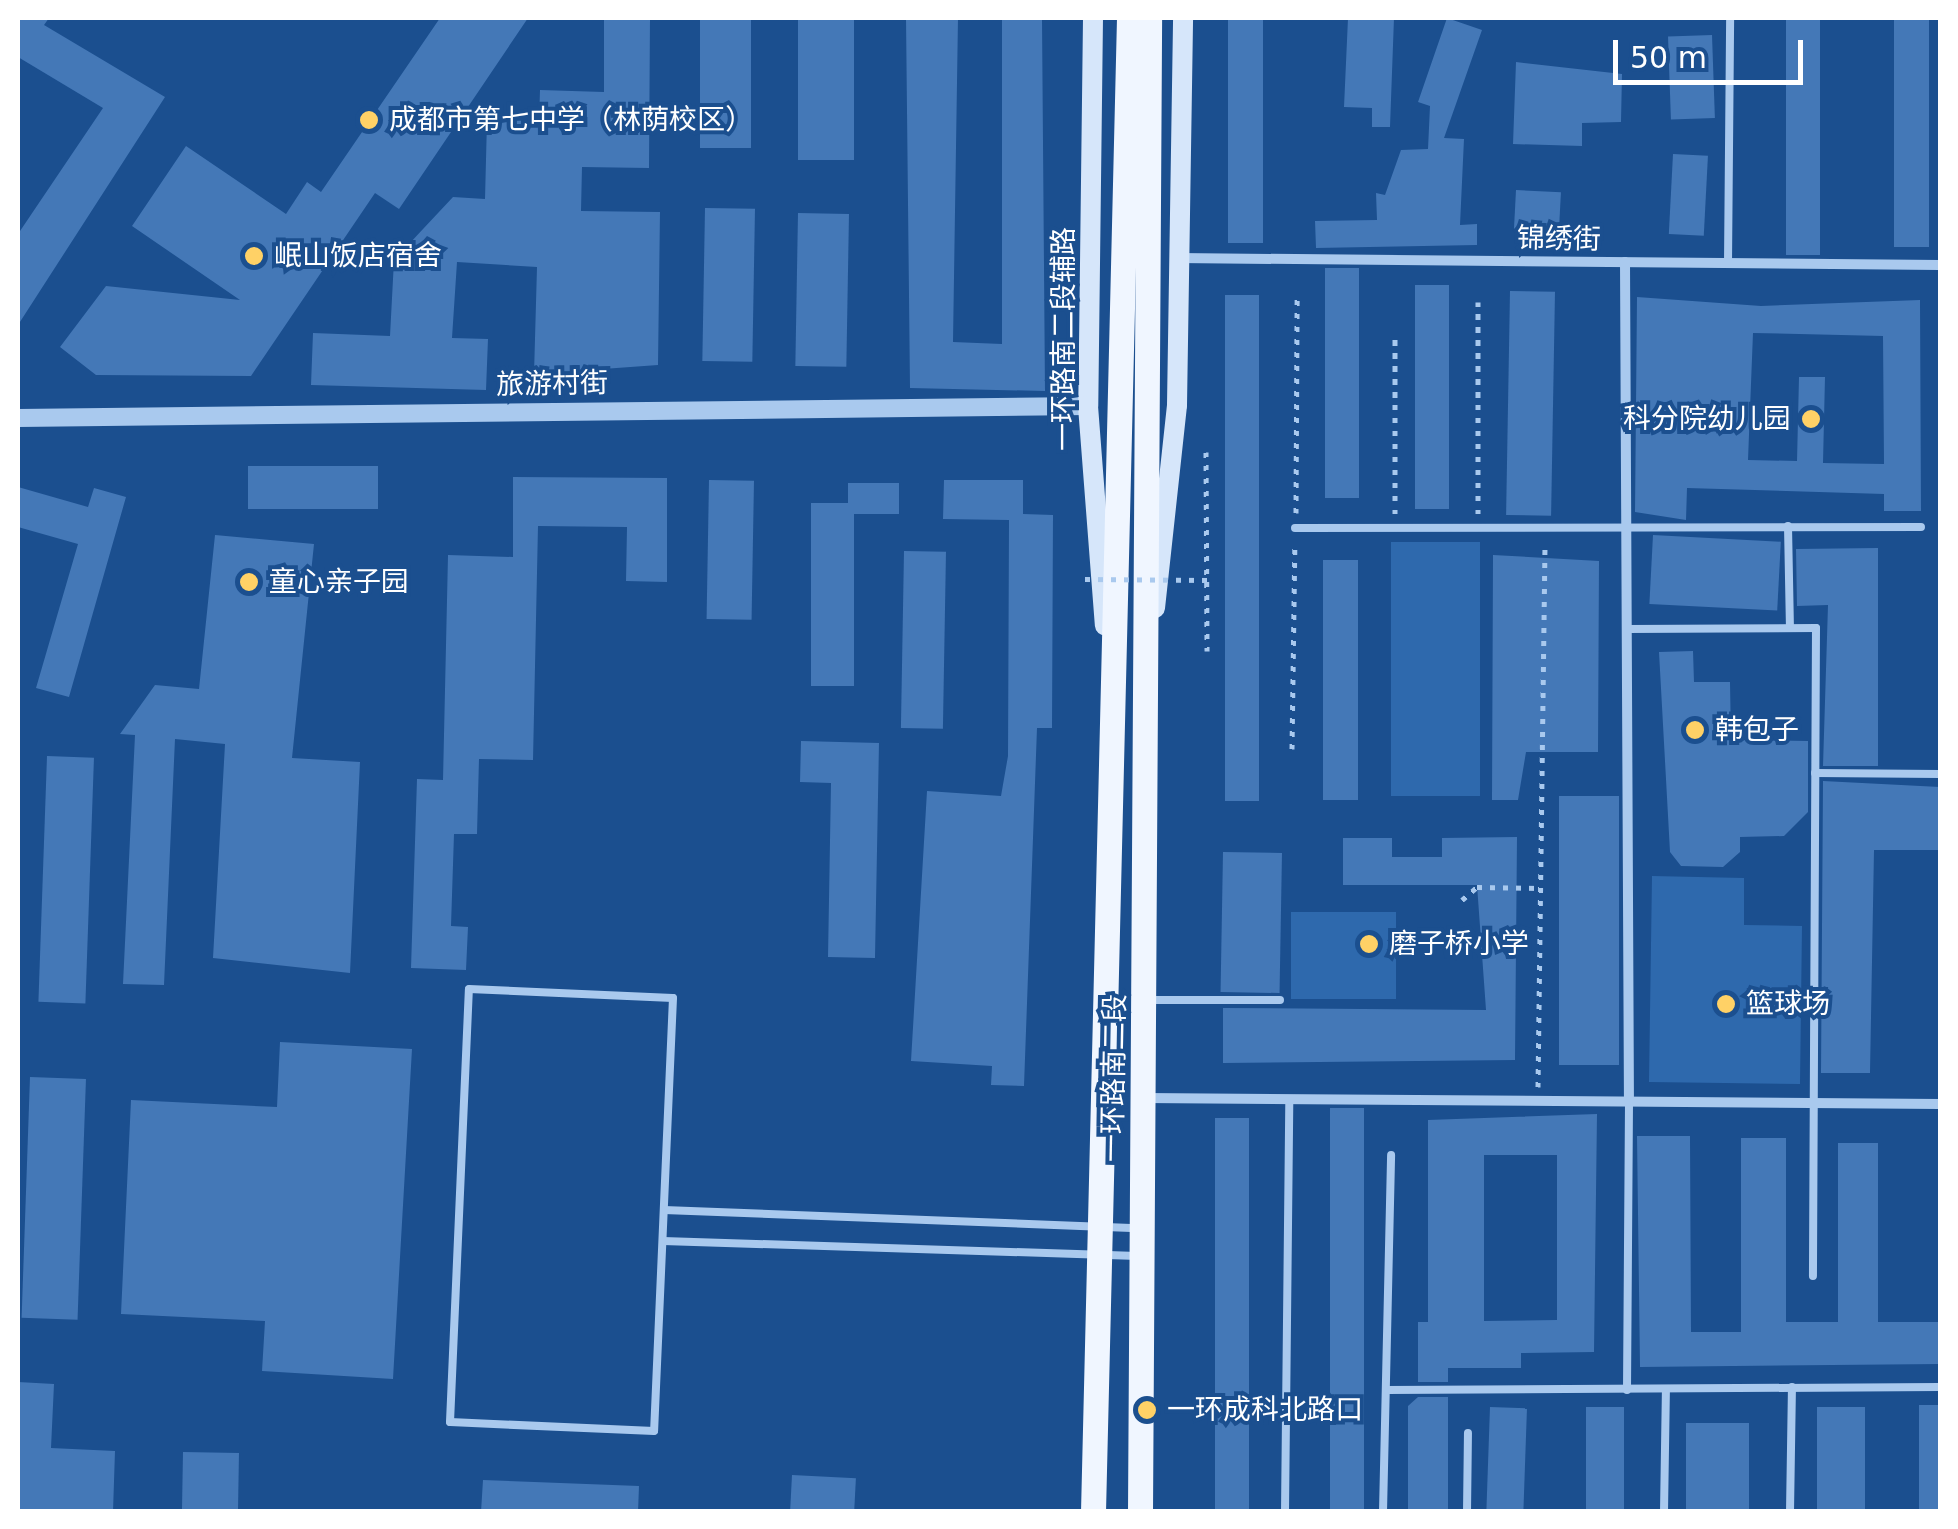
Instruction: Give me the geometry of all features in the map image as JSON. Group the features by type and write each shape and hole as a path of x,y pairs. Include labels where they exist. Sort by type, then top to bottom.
{"main road":[{"name":"一环路南二段辅路","path":"1094,18 1088,406 1107,660"},
{"name":"一环路南二段","path":"1093,1512 1107,660 1128,18"},
{"name":"一环路南二段","path":"1140,1512 1152,645 1149,18"},
{"path":"1152,645 1177,406 1183,18"}],"street":[{"name":"锦绣街","path":"1177,258 1940,266"},
{"path":"1624,262 1629,1101"},
{"name":"旅游村街","path":"18,418 1088,406"},
{"path":"1143,1098 1940,1104"}],"lane":[{"path":"1728,264 1730,18"},
{"path":"1788,526 1790,628"},
{"path":"1296,528 1921,528"},
{"path":"1627,629 1816,628 1813,1276"},
{"path":"1815,773 1940,774"},
{"path":"469,989 673,998 663,1240 654,1430 450,1422 469,989"},
{"path":"1145,1000 1280,1000"},
{"path":"1284,1512 1289,1100"},
{"path":"1627,1390 1629,1101"},
{"path":"1383,1512 1391,1155"},
{"path":"664,1210 1142,1228"},
{"path":"663,1240 1142,1256"},
{"path":"1790,1512 1792,1387"},
{"path":"1386,1390 1940,1387"},
{"path":"1664,1512 1666,1389"},
{"path":"1467,1512 1468,1433"}],"path":[{"path":"1292,749 1297,296"},
{"path":"1478,302 1478,527"},
{"path":"1395,333 1395,527"},
{"path":"1206,452 1207,651"},
{"path":"1538,1100 1546,526"},
{"path":"1085,579 1207,580"},
{"path":"1462,900 1477,887 1541,888"}],"shaded area":[{"path":"1391,542 1480,542 1480,796 1391,796"},
{"name":"篮球场","path":"1652,876 1744,878 1744,925 1802,926 1800,1084 1649,1082"},
{"path":"1291,912 1396,912 1396,999 1291,999"}],"building":[{"path":"18,18 49,18 44,25 165,97 18,325 18,234 103,108 18,57"},
{"name":"岷山饭店宿舍","path":"440,18 528,18 399,209 375,193 251,376 96,375 60,347 106,286 240,300 132,226 186,146 286,214 307,182 321,192"},
{"path":"604,18 650,18 649,168 582,167 581,211 660,212 658,365 534,374 537,267 457,262 452,338 488,339 486,390 311,385 313,333 390,336 394,260 453,197 485,199 487,120 539,121 540,90 604,92"},
{"path":"700,18 751,18 751,148 700,148"},
{"path":"798,18 854,18 854,160 798,160"},
{"path":"906,18 958,18 953,342 1002,344 1002,18 1042,18 1045,391 910,388"},
{"path":"1228,18 1263,18 1263,243 1228,243"},
{"path":"1348,18 1394,18 1390,127 1372,127 1372,108 1344,107"},
{"path":"1447,18 1482,30 1444,138 1464,139 1460,225 1477,224 1477,245 1316,248 1315,221 1377,220 1376,193 1385,195 1401,150 1428,149 1430,106 1418,102"},
{"path":"1786,18 1820,18 1820,255 1786,255"},
{"path":"1894,18 1929,18 1929,247 1894,247"},
{"path":"1712,35 1715,118 1671,119 1668,37"},
{"path":"1516,62 1622,74 1621,122 1582,123 1582,146 1513,144"},
{"path":"1673,154 1708,156 1704,236 1669,234"},
{"path":"1516,190 1561,192 1559,231 1514,229"},
{"path":"705,208 755,209 752,362 702,361"},
{"path":"798,213 849,214 846,367 795,366"},
{"path":"1325,268 1359,268 1359,498 1325,498"},
{"path":"1415,285 1449,285 1449,509 1415,509"},
{"path":"1510,291 1555,292 1551,516 1506,515"},
{"path":"1225,295 1259,295 1259,801 1225,801"},
{"path":"1637,297 1761,306 1920,300 1921,511 1884,511 1884,494 1687,488 1686,520 1635,512","holes":["1753,333 1883,336 1884,464 1823,463 1825,377 1799,377 1797,461 1748,460"]},
{"path":"248,466 378,466 378,509 248,509"},
{"path":"513,477 667,478 667,582 626,581 627,527 538,526 533,760 479,759 477,834 454,834 451,926 468,927 466,970 411,968 417,779 443,780 448,555 513,557"},
{"path":"709,480 754,481 752,620 707,619"},
{"path":"944,480 1023,480 1023,514 1053,515 1052,728 1037,728 1024,1086 991,1085 992,1066 911,1061 927,791 1001,796 1008,756 1009,520 943,519"},
{"path":"848,483 899,483 899,514 854,514 854,686 811,686 811,503 848,503"},
{"path":"18,487 88,507 94,488 126,497 69,697 36,688 78,544 18,527"},
{"path":"215,535 314,544 292,758 360,762 350,973 213,958 225,744 175,739 164,985 123,984 135,735 120,734 155,685 199,689"},
{"path":"1653,535 1781,542 1777,611 1649,604"},
{"path":"1878,548 1878,766 1823,766 1828,605 1797,606 1796,549"},
{"path":"904,551 946,552 943,729 901,728"},
{"path":"1493,555 1599,561 1598,752 1526,752 1518,800 1492,800"},
{"path":"1323,560 1358,560 1358,800 1323,800"},
{"path":"1693,651 1694,682 1730,682 1731,740 1808,741 1808,812 1784,836 1740,837 1740,852 1723,867 1681,866 1670,852 1659,652"},
{"path":"801,741 879,743 875,958 828,957 831,783 800,782"},
{"path":"47,756 94,758 85,1003 38,1002"},
{"path":"1823,781 1940,787 1940,850 1874,850 1870,1073 1821,1073"},
{"path":"1559,796 1619,796 1619,1065 1559,1065"},
{"path":"1517,837 1515,1060 1223,1063 1223,1008 1486,1010 1477,885 1343,885 1343,838 1392,838 1392,857 1442,857 1442,838"},
{"path":"1223,852 1282,853 1280,993 1221,992"},
{"path":"280,1042 412,1049 393,1379 262,1371 265,1321 121,1314 131,1100 277,1107"},
{"path":"30,1077 86,1079 78,1320 22,1318"},
{"path":"1330,1108 1364,1108 1364,1512 1330,1512"},
{"path":"1597,1114 1594,1352 1521,1353 1521,1368 1448,1368 1448,1382 1418,1382 1418,1322 1428,1322 1428,1120","holes":["1484,1155 1557,1155 1557,1320 1484,1321"]},
{"path":"1215,1118 1249,1118 1249,1512 1215,1512"},
{"path":"1637,1136 1690,1136 1691,1332 1741,1332 1741,1138 1786,1138 1786,1322 1838,1322 1838,1143 1878,1143 1878,1322 1940,1322 1940,1364 1640,1367"},
{"path":"18,1382 54,1384 51,1448 115,1451 113,1512 18,1512"},
{"path":"1418,1397 1448,1397 1448,1512 1408,1512 1408,1406"},
{"path":"1919,1405 1940,1405 1940,1512 1919,1512"},
{"path":"1490,1407 1527,1408 1523,1512 1486,1512"},
{"path":"1586,1407 1624,1407 1624,1512 1586,1512"},
{"path":"1817,1407 1865,1407 1865,1512 1817,1512"},
{"path":"1686,1423 1749,1423 1749,1512 1686,1512"},
{"path":"183,1452 239,1453 238,1512 182,1512"},
{"path":"792,1475 856,1478 854,1512 790,1512"},
{"path":"483,1480 639,1486 638,1512 481,1512"}],"place":[{"name":"成都市第七中学（林荫校区）","path":"369,120"},
{"name":"岷山饭店宿舍","path":"254,256"},
{"name":"科分院幼儿园","path":"1811,419"},
{"name":"童心亲子园","path":"249,582"},
{"name":"韩包子","path":"1695,730"},
{"name":"磨子桥小学","path":"1369,944"},
{"name":"篮球场","path":"1726,1004"},
{"name":"一环成科北路口","path":"1147,1410"}]}
